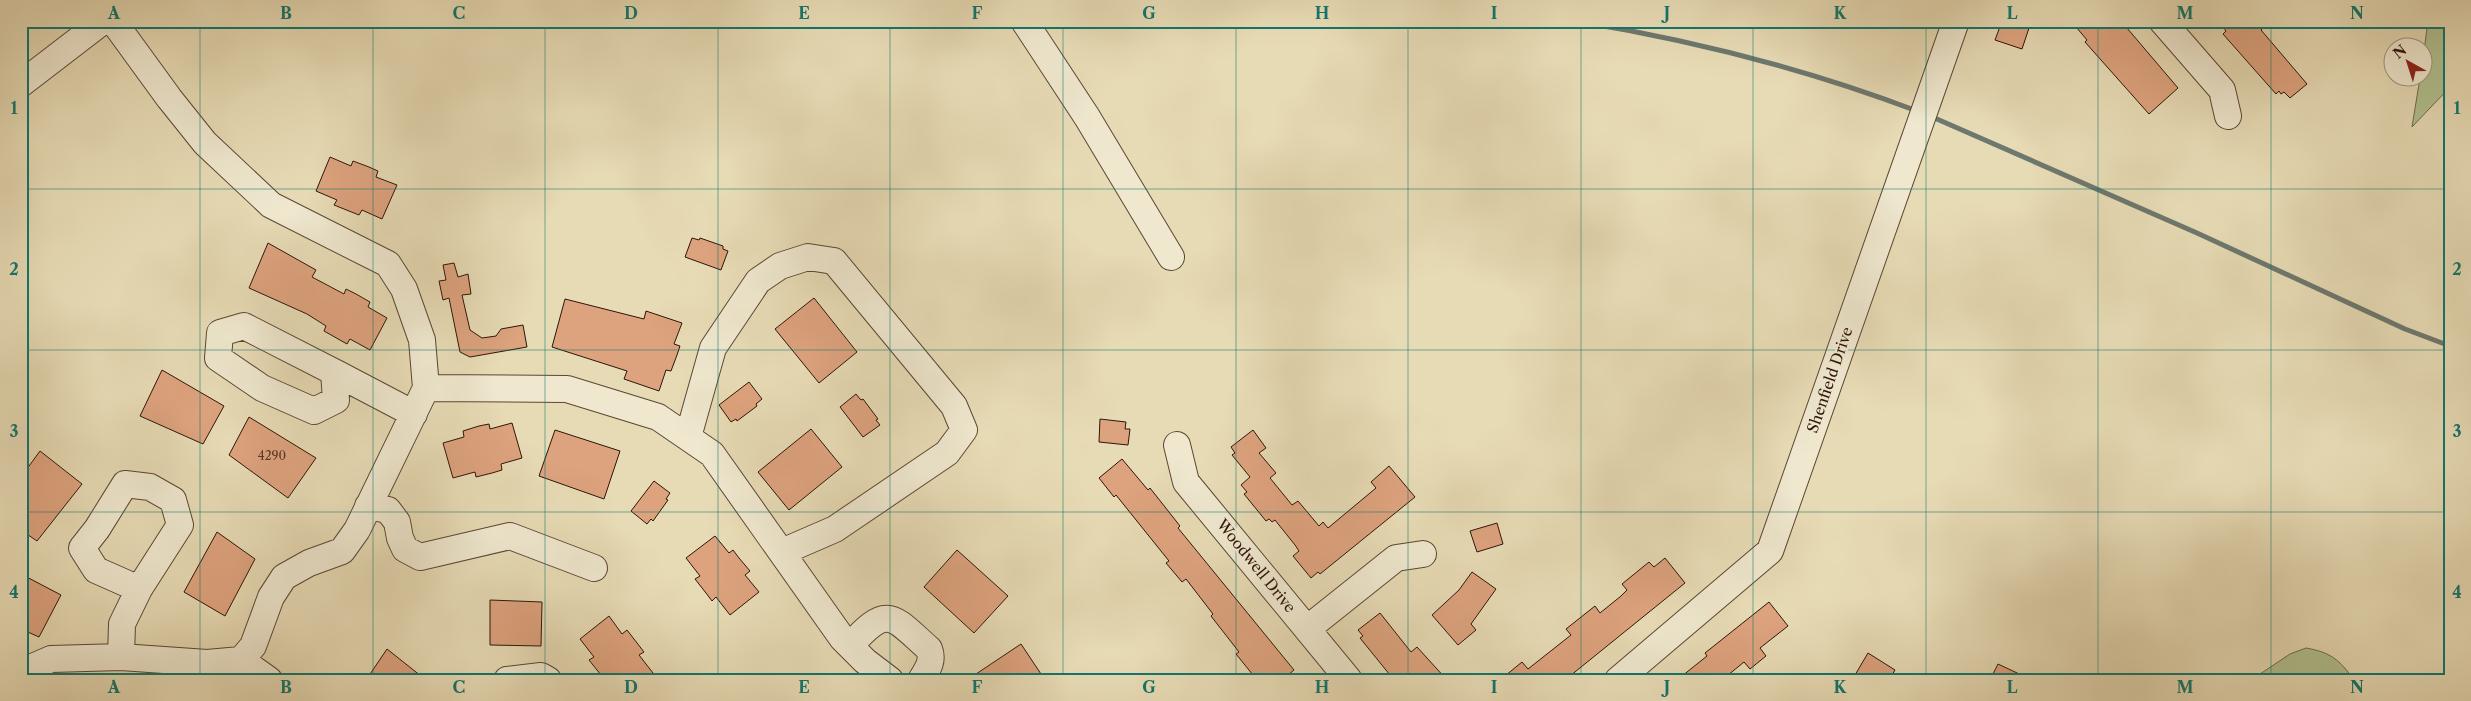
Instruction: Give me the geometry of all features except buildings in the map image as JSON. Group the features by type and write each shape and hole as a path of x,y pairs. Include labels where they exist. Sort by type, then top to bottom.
{"street":[{"path":"21,84 103,21"},
{"path":"113,21 169,98 205,143 271,205 388,264 404,288 422,340 426,388 357,530 342,551 309,563 284,577 271,597 254,646 241,660"},
{"path":"1024,21 1087,117 1171,258"},
{"name":"Shenfield Drive","path":"1618,680 1770,551 1956,21"},
{"path":"2162,21 2222,90 2228,116"},
{"path":"688,438 713,348 758,281 780,266 808,257 834,260 954,406 964,430 947,453 835,529 782,552"},
{"path":"334,372 414,414"},
{"path":"426,388 567,389 658,417 712,454 826,617 865,661 890,680"},
{"name":"Woodwell Drive","path":"1178,445 1186,482 1349,680"},
{"path":"368,506 388,510 397,522 400,538 405,549 420,557 510,536 594,568"},
{"path":"1307,629 1396,558 1423,554"},
{"path":"121,657 122,624 139,589"},
{"path":"850,646 874,622 884,618 895,619 929,649 932,656 921,680"},
{"path":"21,672 51,658 121,657 207,663 241,660 269,680"},
{"path":"507,680 541,676 548,680"}],"green space":[{"path":"2428,21 2450,21 2450,87 2412,127 2418,88 2434,88 2434,38 2426,38"},
{"path":"2306,648 2322,652 2334,658 2354,680 2251,680 2290,654"}],"waterway":[{"path":"1575,21 1662,37 1749,57 1834,82 1917,111"},
{"path":"1930,116 2197,233 2405,329 2450,346"}]}
